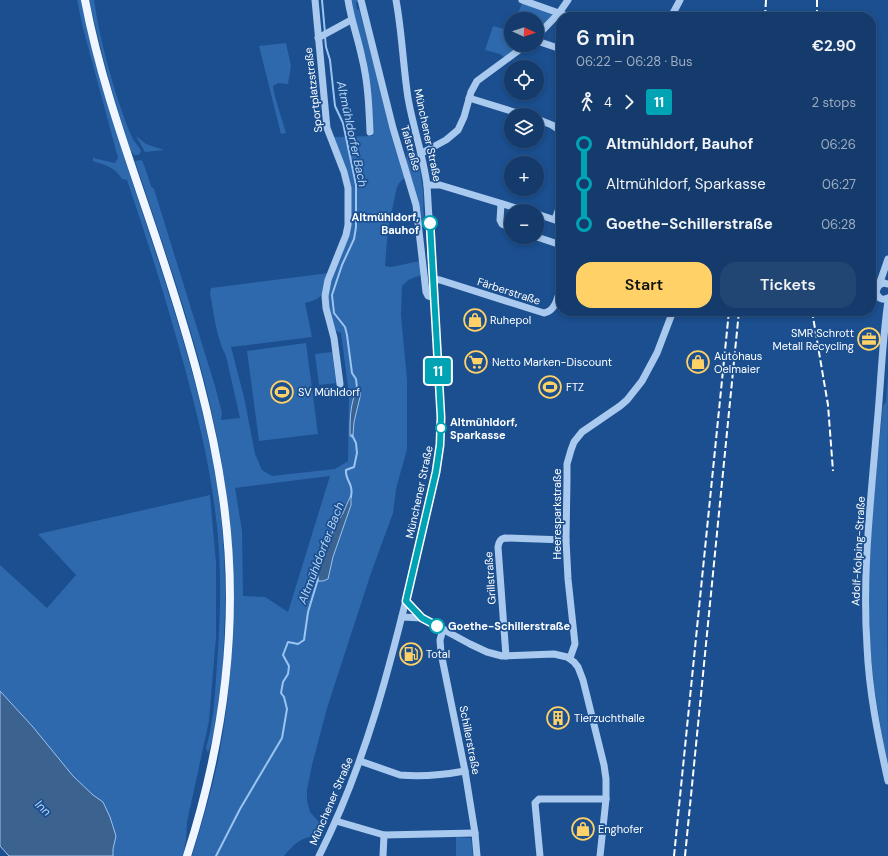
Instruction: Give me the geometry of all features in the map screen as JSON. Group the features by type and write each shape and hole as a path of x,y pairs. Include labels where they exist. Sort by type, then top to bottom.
{"main road":[{"path":"86,0 93,34 114,111 191,351 210,428 223,499 228,546 228,648 223,696 212,764 200,817 187,856"}],"street":[{"name":"Sportplatzstraße","path":"315,0 320,37 327,128 344,172 348,188 348,225 346,235 328,280 325,296 326,308 334,338 340,384"},
{"path":"348,0 351,20 362,59 370,132"},
{"name":"Talstraße","path":"361,0 395,135 416,205 426,292 428,296 434,298"},
{"name":"Münchener Straße","path":"319,856 336,821 360,761 382,691 406,601 436,472 440,445 441,417 427,185 422,153 409,100 396,0"},
{"path":"522,0 556,12"},
{"path":"560,12 568,0"},
{"path":"673,12 678,1"},
{"path":"544,29 556,16"},
{"path":"320,37 351,20"},
{"path":"544,43 556,47"},
{"path":"422,153 446,140 458,130 464,117 473,86 477,81 516,52"},
{"path":"469,98 504,109"},
{"path":"544,122 556,128"},
{"path":"427,185 440,185 504,205"},
{"path":"501,204 500,220 504,225"},
{"path":"544,216 556,220"},
{"path":"544,239 556,243"},
{"name":"Adolf-Kolping-Straße","path":"885,322 876,296 876,286 888,259"},
{"name":"Färberstraße","path":"433,279 544,313 553,309 556,300"},
{"path":"876,286 884,283 888,284"},
{"path":"876,296 884,299 888,298"},
{"name":"Adolf-Kolping-Straße","path":"888,301 868,525 866,608 866,646 874,716 888,781"},
{"name":"Heeresparkstraße","path":"570,658 575,644 568,579 566,540 567,464 571,450 574,442 582,432 627,400 642,381 657,353 671,316"},
{"name":"Grillstraße","path":"506,656 498,547 499,542 505,538 566,540"},
{"path":"406,601 422,618 480,649 506,656 559,654 570,658 574,662 580,671 584,684 606,772 606,799 600,856"},
{"path":"402,617 422,618"},
{"name":"Schillerstraße","path":"443,629 440,640 441,653 465,771 475,833 477,856"},
{"path":"360,761 406,776 438,775 465,771"},
{"path":"540,856 536,801 539,799 606,799"},
{"path":"336,821 384,835 475,833"},
{"path":"383,856 384,835"}],"shaded area":[{"path":"77,0 82,0 105,92 121,147 184,343 205,423 217,485 224,550 225,616 223,667 219,711 208,753 206,748 209,738 216,685 220,587 217,529 206,455 178,342 150,249 127,180 122,179 109,167 93,161 93,158 115,163 118,158 83,28"},
{"path":"89,0 94,0 99,30 111,75 128,127 141,152 138,155 134,155 131,151 108,76"},
{"path":"350,0 358,0 358,2 356,2 357,10 359,9 405,178 399,183 396,189 388,229 385,266 391,267 420,261 421,275 408,280 402,286 401,315 407,380 407,449 396,489 393,513 371,573 327,708 307,790 307,801 310,812 324,828 321,836 304,838 292,847 284,856 192,856 213,781 225,720 232,647 233,573 231,537 222,464 206,387 173,273 135,161 141,160 143,162 151,186 154,189 215,386 222,413 221,420 240,418 226,356 216,325 210,293 211,288 329,273 323,293 317,299 305,303 312,337 231,347 244,397 255,454 262,470 272,476 335,469 348,461 349,395 341,333 334,330 327,299 327,289 345,245 350,200 332,137 373,136 369,84","holes":["330,476 288,612 265,597 243,596 242,531 235,488","351,496 351,505 333,557 318,573 332,533"]},
{"path":"522,3 552,14 553,17 544,26 544,12 519,12"},
{"path":"493,26 504,29 504,52 513,52 505,58 500,54 485,50"},
{"path":"286,43 291,66 288,84 278,83 273,86 286,133 281,134 259,46"},
{"path":"136,136 146,144 164,150 145,152"},
{"path":"407,147 418,154 423,191 424,227 421,225 406,165"},
{"name":"SV Mühldorf","path":"306,343 318,434 259,441 247,351"},
{"path":"332,352 336,383 319,385 315,354"},
{"path":"888,374 888,767 873,676 869,620 869,566 875,486 883,406 886,402"},
{"path":"210,495 216,563 216,637 209,721 187,822 183,856 113,856 115,842 113,826 103,802 93,795 73,776 33,727 0,691 0,565 47,608 76,575 38,534"},
{"path":"456,837 471,838 473,856 456,856"}],"water":[{"path":"358,387 360,397 352,437 350,436 351,411 353,399"},
{"path":"351,495 351,505 333,557 328,579 318,581 321,561 334,528"},
{"name":"Inn","path":"0,691 33,727 73,776 93,795 103,802 116,836 113,856 9,856 0,846"}],"waterway":[{"name":"Altmühldorfer Bach","path":"322,0 325,33"},
{"name":"Altmühldorfer Bach","path":"325,37 330,60 335,106 343,123 356,185 356,227 354,239 342,265 332,295 334,313 345,327 352,373 356,379 357,388"},
{"name":"Altmühldorfer Bach","path":"351,497 352,492 346,470 354,467 357,453 356,443 352,435"},
{"name":"Altmühldorfer Bach","path":"216,856 240,809 282,738 287,709 284,697 281,693 283,682 288,674 289,666 283,655 288,642 298,644 304,640 308,612 318,579"}],"railway":[{"path":"765,12 766,0"},
{"path":"817,0 817,12"},
{"path":"674,856 728,316"},
{"path":"685,856 739,316"},
{"path":"813,316 828,405 833,471"}],"bus line":[{"name":"11","path":"430,223 441,417 440,445 436,472 406,601 422,618 437,626"}],"place":[{"name":"Altmühldorf, Bauhof","path":"430,223"},
{"name":"Ruhepol","path":"475,320"},
{"name":"SMR Schrott Metall Recycling","path":"869,339"},
{"name":"Netto Marken-Discount","path":"476,362"},
{"name":"Autohaus Oelmaier","path":"698,362"},
{"name":"FTZ","path":"550,387"},
{"name":"SV Mühldorf","path":"282,392"},
{"name":"Altmühldorf, Sparkasse","path":"441,428"},
{"name":"Goethe-Schillerstraße","path":"437,626"},
{"name":"Total","path":"411,654"},
{"name":"Tierzuchthalle","path":"558,718"},
{"name":"Enghofer","path":"583,829"}]}
